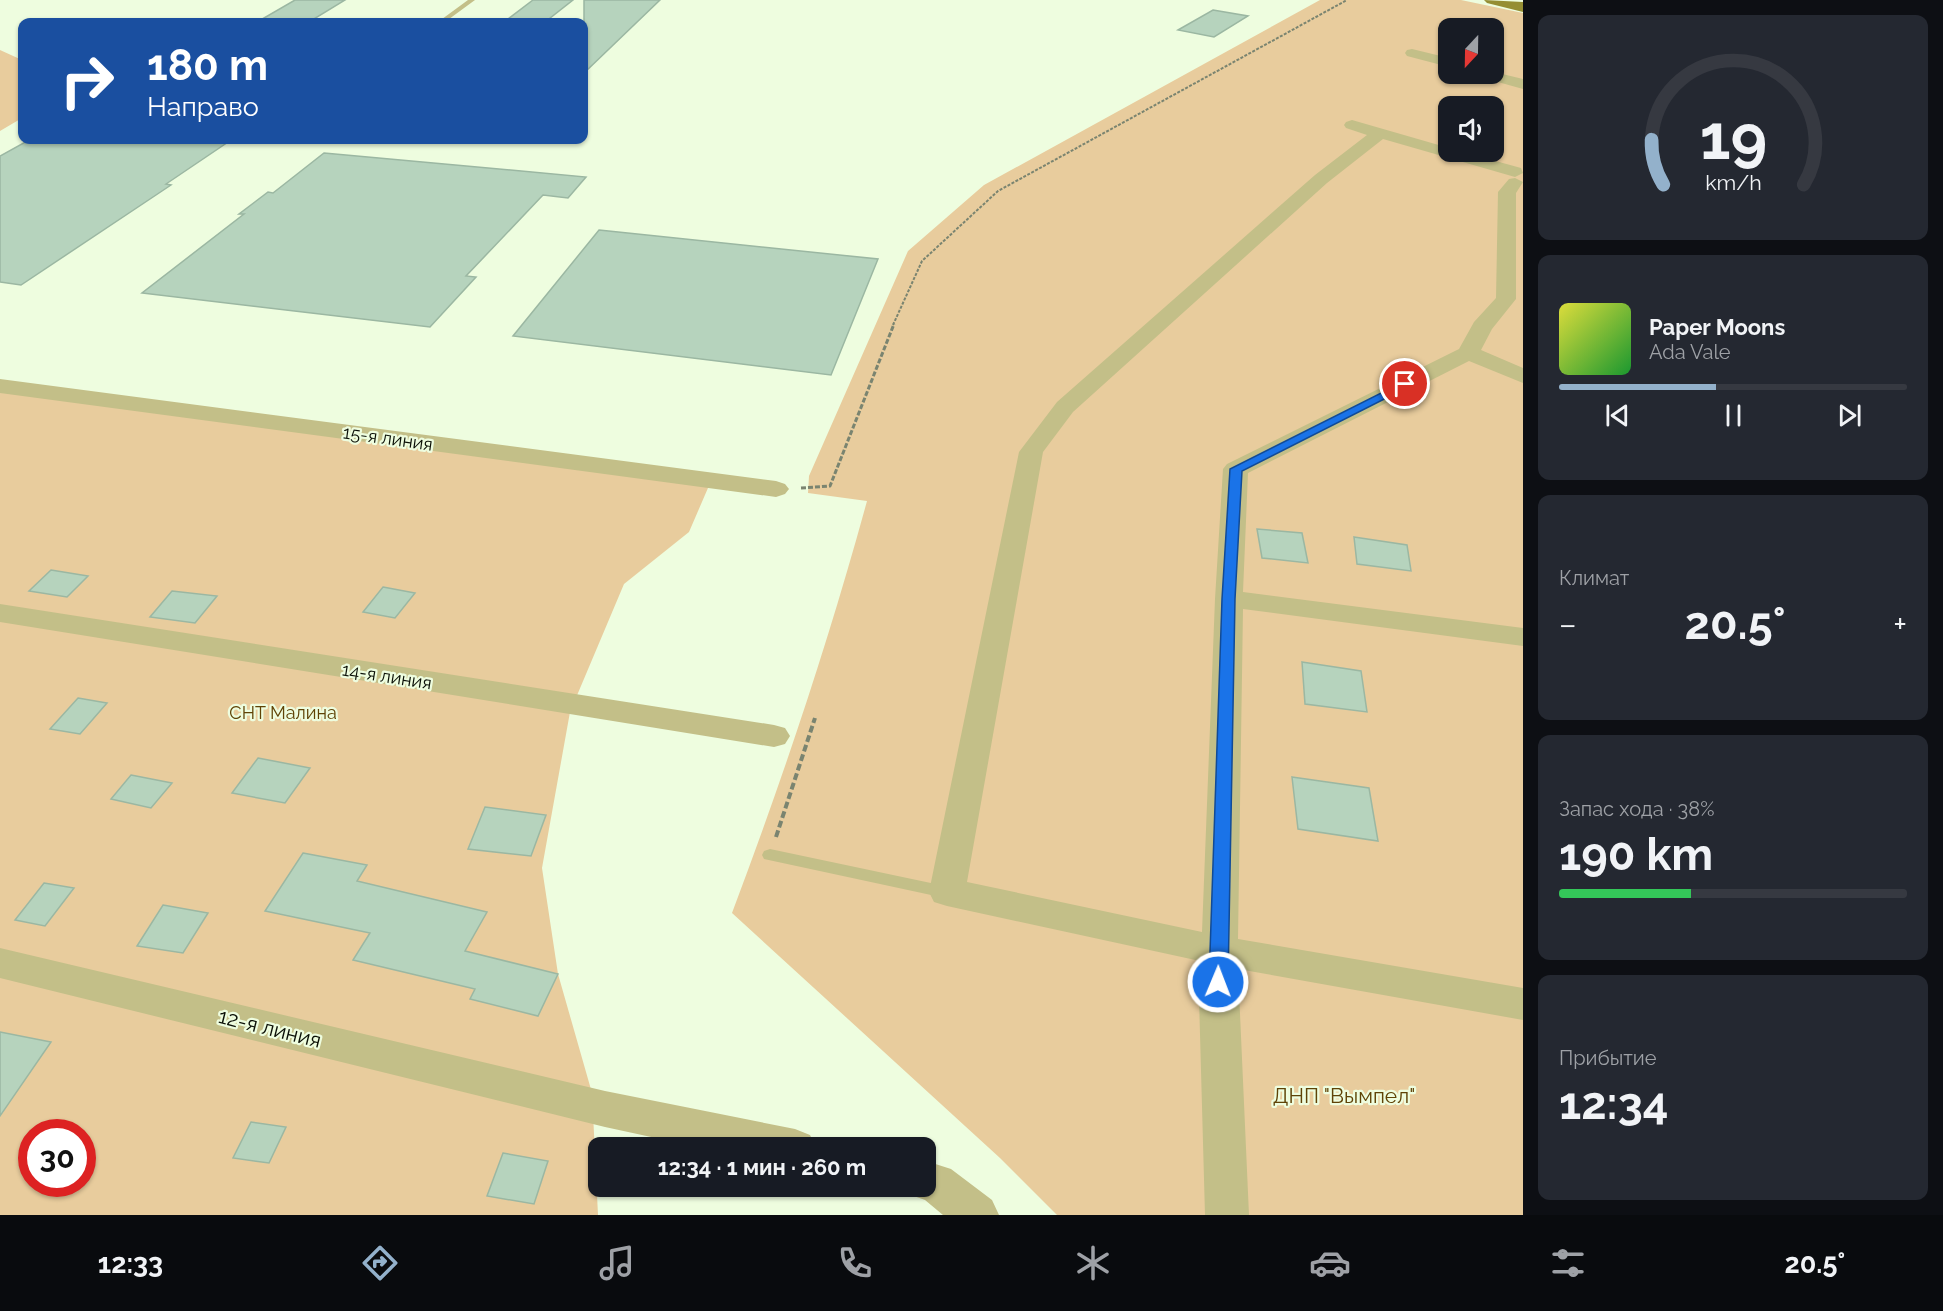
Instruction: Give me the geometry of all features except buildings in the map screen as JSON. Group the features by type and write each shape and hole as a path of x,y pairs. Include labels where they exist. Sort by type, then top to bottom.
{"main road":[{"path":"1492,0 1523,6"}],"street":[{"path":"1412,53 1438,60"},
{"path":"1504,79 1523,84"},
{"path":"1227,1215 1218,998 1229,599 1236,469 1468,353 1482,327 1506,299 1506,192 1519,177 1352,125"},
{"path":"1380,133 1322,179 1065,407 1031,452 947,892 1269,961 1523,1004"},
{"path":"1468,353 1523,376"},
{"name":"15-я линия","path":"0,386 776,489"},
{"path":"1229,599 1523,637"},
{"name":"14-я линия","path":"0,614 774,736"},
{"name":"12-я линия","path":"0,963 540,1093 744,1137"},
{"path":"936,1183 977,1215"}],"lane":[{"path":"447,18 472,0"},
{"path":"770,855 947,892"}],"path":[{"path":"776,489 830,486 903,300 922,261 998,191 1347,0"},
{"path":"770,855 815,718"}],"green space":[{"name":"ДНП \"Вымпел\"","path":"1320,0 1461,0 1523,13 1523,1215 1057,1215 1000,1158 732,913 804,708 867,501 808,493 809,476 908,251 984,185"},
{"path":"0,50 18,58 18,120 0,131"},
{"name":"СНТ Малина","path":"0,386 711,481 689,532 624,584 570,712 542,868 558,974 592,1093 594,1137 588,1137 588,1197 597,1197 598,1215 0,1215"}],"route":[{"path":"1218,982 1229,599 1236,469 1405,384"}]}
